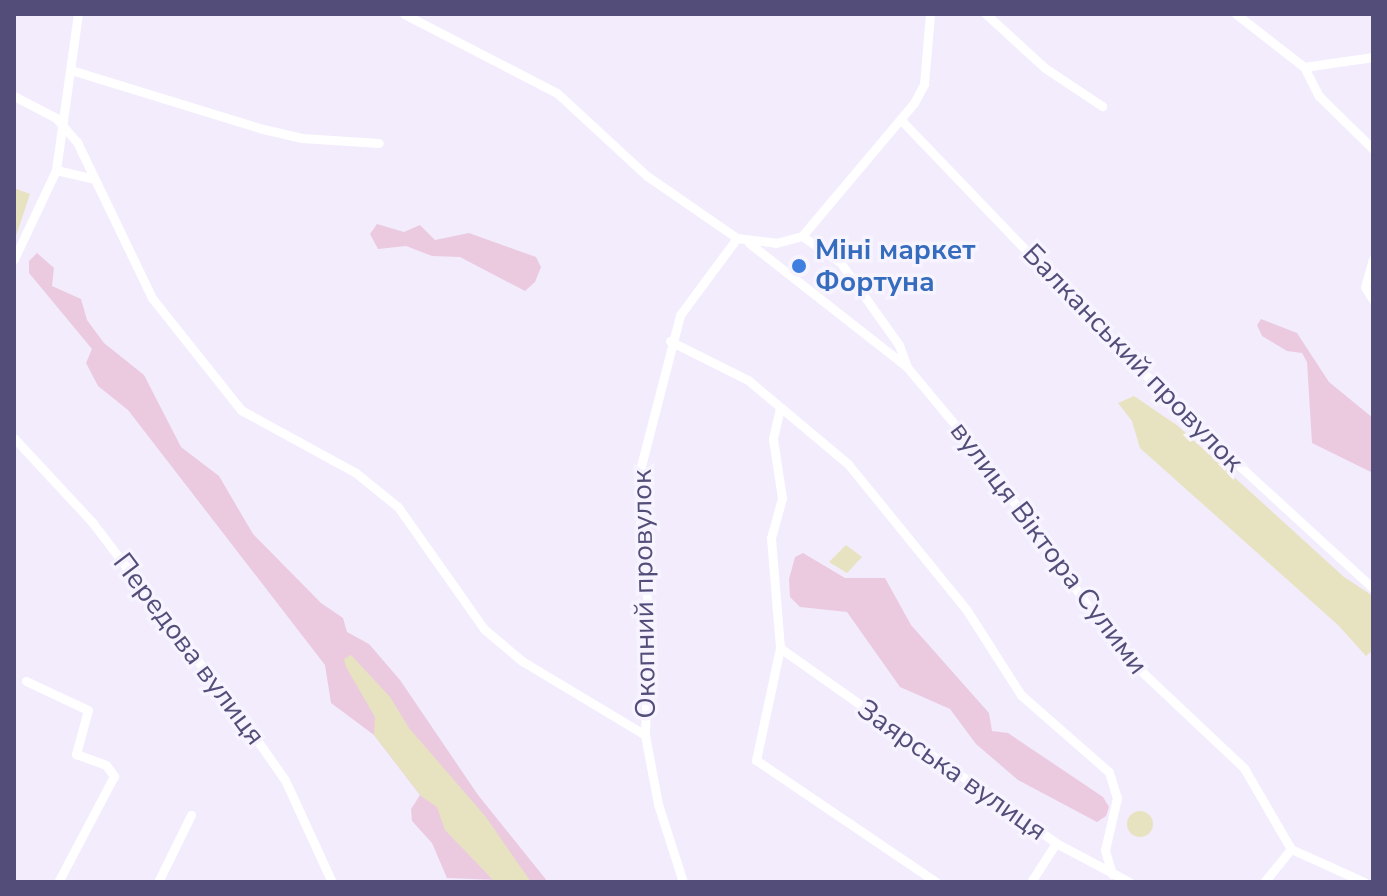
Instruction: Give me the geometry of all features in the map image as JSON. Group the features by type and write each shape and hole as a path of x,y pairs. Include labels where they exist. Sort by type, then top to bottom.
{"street":[{"path":"14,259 56,170 65,128 78,14"},
{"name":"вулиця Віктора Сулими","path":"404,14 557,93 647,176 737,238 749,243 907,367 980,455 1122,653 1244,768 1291,849"},
{"path":"749,243 802,236 901,120 924,84 930,14"},
{"path":"986,14 1045,68 1102,106"},
{"path":"1236,14 1304,67 1319,96 1373,149"},
{"path":"1304,67 1373,57"},
{"path":"71,70 263,129 302,138 379,143"},
{"path":"14,96 65,128 77,142 152,298 241,410 377,490 416,529 484,629 555,684 645,735"},
{"name":"Балканський провулок","path":"901,120 1185,416 1373,588"},
{"path":"56,170 92,178"},
{"name":"вулиця Віктора Сулими","path":"802,236 847,269 899,345 907,367"},
{"name":"Окопний провулок","path":"683,882 658,804 645,735 649,614 640,545 640,470 670,341 695,289 737,238"},
{"path":"1373,259 1365,287 1373,300"},
{"path":"670,341 748,380 855,472 869,496 966,609 1037,713 1109,772 1117,798 1105,850 1112,874"},
{"path":"780,408 773,439 782,498 771,538 780,648 756,760 936,882"},
{"name":"Передова вулиця","path":"14,438 115,551 243,720 285,780 332,882"},
{"name":"Заярська вулиця","path":"780,648 1056,843 1129,882"},
{"path":"26,681 88,710 76,754 106,765 114,776 58,882"},
{"path":"158,882 191,815"},
{"path":"1031,882 1056,843"},
{"path":"1264,882 1291,849 1364,882"}],"shaded area":[{"path":"14,188 30,194 14,242"},
{"path":"377,224 404,232 420,225 435,240 469,233 536,257 541,267 535,282 525,291 460,257 432,256 406,246 378,249 370,234"},
{"path":"37,253 54,268 52,286 81,299 87,320 104,343 144,375 181,447 219,476 253,534 321,603 343,618 347,632 369,644 400,680 478,795 548,882 447,878 432,843 412,821 411,809 420,795 374,735 331,703 325,665 128,410 98,386 86,363 92,349 29,273 29,261"},
{"path":"1261,319 1297,333 1329,382 1373,418 1373,473 1312,443 1307,362 1302,353 1287,351 1262,336 1257,325"},
{"path":"1134,396 1178,426 1344,577 1373,596 1373,650 1366,656 1338,625 1140,448 1132,421 1118,403"},
{"path":"846,545 862,557 847,573 829,562"},
{"path":"803,553 845,578 885,578 911,625 989,713 992,731 1008,733 1103,797 1109,807 1106,816 1097,822 1018,780 976,744 950,709 900,687 847,612 800,607 790,597 789,579 795,557"},
{"path":"351,655 390,697 409,728 485,816 531,882 495,882 445,830 437,807 421,796 374,735 375,717 346,667 344,659"},
{"path":"1140,811 1149,815 1153,824 1149,833 1140,837 1131,833 1127,824 1131,815"}],"place":[{"name":"Міні маркет Фортуна","path":"799,266"}]}
